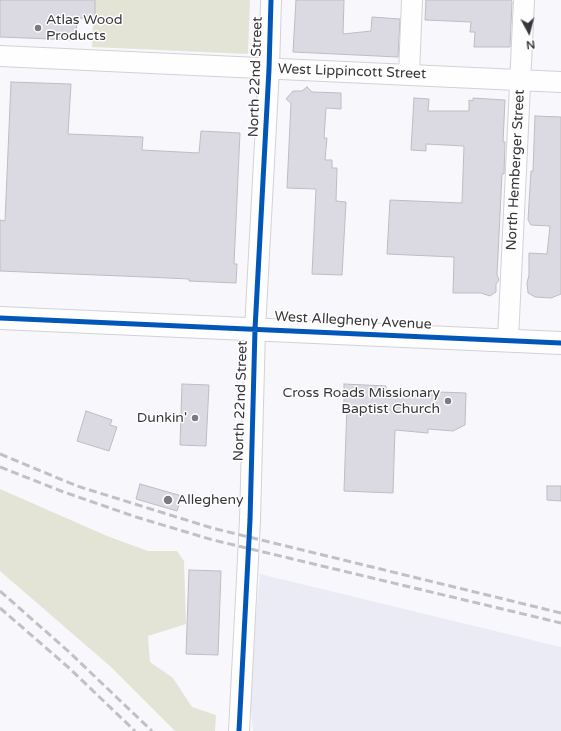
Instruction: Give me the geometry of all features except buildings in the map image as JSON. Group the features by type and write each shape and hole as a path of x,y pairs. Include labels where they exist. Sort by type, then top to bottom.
{"main road":[{"name":"West Allegheny Avenue","path":"0,318 561,343"}],"street":[{"name":"North 22nd Street","path":"239,731 250,520 255,329 269,69 271,0"},
{"path":"409,74 412,0"},
{"name":"North Hemberger Street","path":"508,340 524,0"},
{"name":"West Lippincott Street","path":"0,56 561,82"}],"shaded area":[{"path":"94,0 250,0 248,54 92,47"},
{"path":"0,489 107,536 148,551 177,551 184,561 186,624 148,636 150,662 173,678 192,707 216,715 215,731 175,731 111,667 0,571"},
{"path":"260,574 561,647 561,731 253,731 249,687"}],"railway":[{"path":"0,454 77,486 212,528 561,613"},
{"path":"0,467 61,491 136,517 213,540 561,623"},
{"path":"0,591 68,651 152,731"},
{"path":"0,608 68,667 135,731"}],"cycle path":[{"path":"239,731 250,520 255,329 269,69 271,0"},
{"path":"0,318 561,343"}],"place":[{"name":"Atlas Wood Products","path":"38,28"},
{"name":"Cross Roads Missionary Baptist Church","path":"448,401"},
{"name":"Dunkin'","path":"195,418"},
{"name":"Allegheny","path":"168,500"}]}
